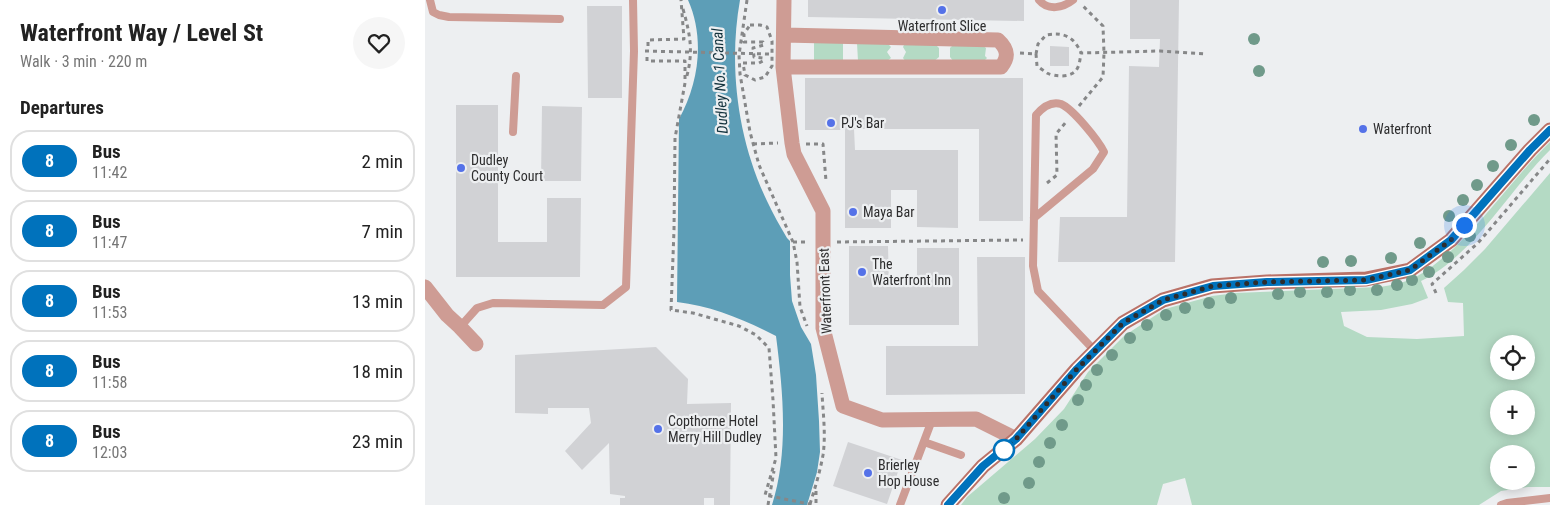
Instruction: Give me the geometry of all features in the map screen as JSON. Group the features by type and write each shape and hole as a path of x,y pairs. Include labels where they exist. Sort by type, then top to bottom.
{"street":[{"name":"Waterfront East","path":"784,0 783,68 792,143 794,154 823,211 823,328 843,406 882,420 976,419 1016,439"},
{"path":"783,68 1001,67 1005,62 1007,52 998,40 784,34"},
{"path":"948,505 983,466 1016,439 1077,369 1123,323 1163,300 1213,286 1267,282 1366,280 1410,270 1451,240 1550,130"},
{"path":"425,287 447,315 476,344"}],"lane":[{"path":"430,0 433,12 439,16 560,20"},
{"path":"460,327 477,308 493,303 603,305 626,287 634,51 633,0"},
{"path":"1039,0 1046,6 1056,8 1067,5 1073,0"},
{"path":"513,132 515,76"},
{"path":"1034,218 1093,169 1104,152 1097,138 1060,104 1049,104 1036,115 1033,266 1037,291 1095,351"},
{"path":"900,505 932,420"},
{"path":"924,442 961,455"},
{"path":"1506,504 1550,498"}],"path":[{"path":"681,0 683,39 648,40 647,61 685,61 685,83"},
{"path":"681,0 691,38 689,70 675,138 671,310 693,313 739,326 756,335 769,348 776,458 768,505"},
{"path":"747,0 739,55 740,74 753,144 759,165 793,242 797,262 800,307 811,335"},
{"path":"760,24 767,27 772,41 772,66 765,77 755,80 745,75 743,67 743,63 759,63 763,61 763,58 753,57 753,53 753,48 764,45 763,42 744,42 745,34 751,25 760,24"},
{"path":"1057,33 1067,36 1077,43 1081,53 1079,67 1075,72 1068,75 1055,76 1046,73 1037,66 1036,54 1038,44 1046,35 1057,33"},
{"path":"647,51 766,54"},
{"path":"1007,52 1036,54"},
{"path":"1081,53 1160,52 1207,54"},
{"path":"753,144 823,144 827,183"},
{"path":"1436,293 1432,284 1478,243 1550,159"},
{"path":"832,242 1033,240"},
{"path":"810,505 821,468 824,444 821,385"},
{"path":"776,458 765,494 815,505 816,486"}],"green space":[{"path":"814,42 843,42 843,61 814,62"},
{"path":"857,43 887,43 891,47 887,52 891,58 887,61 858,61"},
{"path":"905,43 934,43 939,48 939,57 933,62 906,62 903,58 906,52 903,47"},
{"path":"954,44 982,45 986,48 985,56 987,58 983,62 954,62 950,57 950,48"},
{"path":"1550,142 1550,150 1474,239 1440,270 1421,281 1428,298 1412,304 1381,310 1341,312 1344,326 1367,337 1417,339 1464,336 1463,303 1448,302 1444,288 1485,249 1550,173 1550,487 1535,487 1535,445 1490,445 1490,490 1508,490 1501,491 1479,505 1192,505 1185,478 1163,484 1157,505 961,505 967,497 1035,439 1064,409 1088,372 1124,336 1165,309 1212,296 1236,293 1380,287 1410,280 1430,268 1454,248"}],"water":[{"name":"Dudley No.1 Canal","path":"688,0 740,0 735,51 738,103 743,128 757,178 772,211 790,241 792,301 801,327 811,344 816,375 820,452 817,472 807,505 772,505 781,464 783,442 781,378 776,336 728,314 677,302 679,119 686,105 695,76 698,45 697,30"}],"building":[{"path":"808,0 1024,0 1024,21 808,17"},
{"path":"1130,0 1179,0 1175,262 1058,262 1060,217 1127,217 1129,66 1159,67 1160,39 1130,39"},
{"path":"587,6 622,6 622,98 588,98"},
{"path":"1050,46 1069,47 1069,66 1050,66"},
{"path":"805,78 1023,78 1023,221 979,221 979,129 854,129 855,150 958,150 958,228 917,227 917,190 891,190 891,228 845,228 845,130 805,130"},
{"path":"456,105 498,105 498,242 547,242 547,198 581,198 580,277 456,277"},
{"path":"542,106 582,107 581,181 541,181"},
{"path":"849,246 888,246 889,286 917,286 917,248 959,248 959,325 849,325"},
{"path":"977,257 1025,257 1025,394 886,395 886,346 978,346"},
{"name":"Copthorne Hotel Merry Hill Dudley","path":"656,347 688,379 687,404 731,403 730,505 714,505 714,498 704,498 704,505 620,505 620,498 625,498 625,496 610,494 609,443 582,470 565,451 591,423 589,408 548,408 548,414 515,413 515,355"},
{"name":"Brierley Hop House","path":"848,442 902,460 887,504 833,486"}],"bus line":[{"name":"8","path":"948,505 983,466 1016,439 1077,369 1123,323 1163,300 1213,286 1267,282 1366,280 1410,270 1451,240 1550,130"}],"place":[{"name":"Waterfront Slice","path":"942,10"},
{"name":"PJ's Bar","path":"831,123"},
{"name":"Waterfront","path":"1363,129"},
{"name":"Dudley County Court","path":"461,168"},
{"name":"Maya Bar","path":"853,212"},
{"name":"The Waterfront Inn","path":"862,272"},
{"name":"Copthorne Hotel Merry Hill Dudley","path":"658,429"},
{"name":"Brierley Hop House","path":"868,473"}],"route":[{"path":"1004,450 1016,439 1077,369 1123,323 1163,300 1213,286 1267,282 1366,280 1410,270 1451,240 1464,225"}]}
